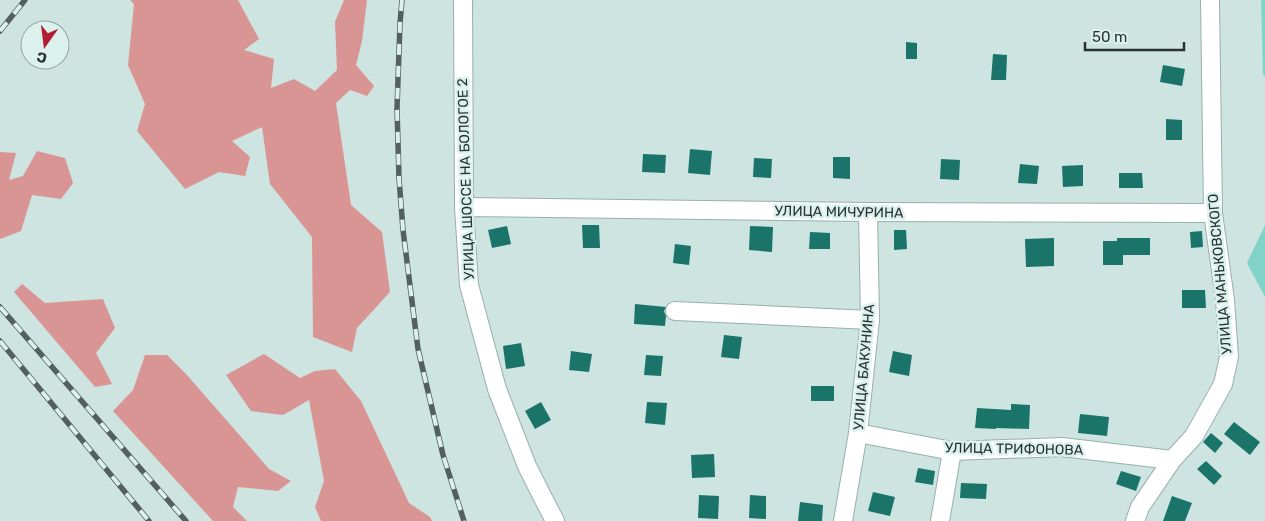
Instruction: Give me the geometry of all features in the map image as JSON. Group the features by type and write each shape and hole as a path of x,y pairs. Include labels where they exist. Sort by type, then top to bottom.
{"street":[{"name":"УЛИЦА ШОССЕ НА БОЛОГОЕ 2","path":"463,0 464,207 469,285 495,381 528,466 555,521"},
{"name":"УЛИЦА МАНЬКОВСКОГО","path":"1135,521 1140,507 1172,460 1194,436 1223,384 1229,357 1214,213 1210,0"},
{"name":"УЛИЦА МИЧУРИНА","path":"464,207 868,212 1214,213"},
{"name":"УЛИЦА БАКУНИНА","path":"843,521 858,433 870,320 868,212"},
{"path":"675,311 870,320"},
{"name":"УЛИЦА ТРИФОНОВА","path":"858,433 952,451 1062,447 1172,460"},
{"path":"940,521 952,451"}],"shaded area":[{"path":"130,0 238,0 259,39 244,50 274,59 271,88 294,79 315,91 337,70 335,22 344,0 367,0 362,41 356,65 374,86 367,96 350,90 336,103 351,205 382,232 390,292 357,328 352,352 313,337 312,237 270,184 262,127 232,141 250,157 245,176 219,172 185,189 137,131 145,104 128,65 134,4"},
{"path":"1261,0 1265,0 1265,77 1263,74"},
{"path":"37,151 65,158 73,183 61,199 32,195 21,231 0,239 0,152 16,153 9,180 23,176"},
{"path":"1265,225 1265,297 1247,263"},
{"path":"22,284 45,303 103,299 115,328 96,353 112,384 95,387 14,292"},
{"path":"264,354 300,378 315,371 335,369 361,401 409,503 430,517 432,521 321,521 315,507 324,481 309,400 283,415 251,411 226,375"},
{"path":"145,355 167,355 269,469 291,481 278,491 238,487 233,507 247,521 213,521 113,411 133,390"}],"building":[{"path":"906,42 917,43 917,59 906,59"},
{"path":"993,54 1007,55 1006,80 991,80"},
{"path":"1163,65 1185,69 1182,86 1160,82"},
{"path":"1166,119 1182,120 1182,140 1166,140"},
{"path":"690,149 712,151 710,175 688,173"},
{"path":"643,154 666,155 665,173 642,172"},
{"path":"833,157 850,157 850,179 833,178"},
{"path":"754,158 772,159 771,178 753,177"},
{"path":"941,159 960,160 959,180 940,179"},
{"path":"1020,164 1039,166 1037,184 1018,183"},
{"path":"1083,165 1083,186 1063,187 1062,166"},
{"path":"1119,173 1142,173 1143,188 1119,188"},
{"path":"582,225 599,225 600,248 583,248"},
{"path":"507,226 511,244 492,248 488,230"},
{"path":"750,226 773,227 772,252 749,250"},
{"path":"894,230 906,230 907,249 894,250"},
{"path":"1202,231 1203,247 1191,248 1190,232"},
{"path":"810,232 830,233 830,249 809,249"},
{"path":"1054,238 1054,266 1026,267 1025,239"},
{"path":"1117,238 1150,238 1150,255 1123,255 1123,265 1103,265 1103,241 1117,241"},
{"path":"675,244 691,246 689,265 673,263"},
{"path":"1182,290 1205,290 1206,308 1182,308"},
{"path":"635,304 666,307 664,311 666,316 665,326 634,324"},
{"path":"724,335 742,337 739,359 721,357"},
{"path":"521,343 525,366 506,369 503,346"},
{"path":"571,351 592,354 589,372 569,370"},
{"path":"893,351 912,355 909,376 889,372"},
{"path":"646,355 663,356 661,376 644,375"},
{"path":"811,386 834,386 834,401 811,401"},
{"path":"541,402 551,420 535,429 525,411"},
{"path":"647,402 667,403 665,425 645,423"},
{"path":"1011,404 1030,405 1029,429 975,428 977,408 1011,410"},
{"path":"1080,414 1109,417 1107,436 1078,433"},
{"path":"1234,422 1260,442 1250,455 1224,434"},
{"path":"1211,433 1223,443 1215,453 1203,442"},
{"path":"714,454 715,477 692,478 691,455"},
{"path":"1206,461 1222,476 1214,485 1197,469"},
{"path":"918,468 935,471 933,485 915,482"},
{"path":"1121,471 1141,477 1136,491 1116,484"},
{"path":"961,483 987,484 986,499 960,498"},
{"path":"873,492 895,497 890,516 868,511"},
{"path":"699,495 719,496 718,519 698,518"},
{"path":"750,495 766,496 766,519 749,518"},
{"path":"1172,496 1192,503 1185,521 1163,521"},
{"path":"800,502 823,505 822,521 798,521"}],"railway":[{"path":"0,31 25,0"},
{"path":"402,0 397,108 403,230 418,349 443,455 464,521"},
{"path":"0,307 186,521"},
{"path":"0,341 149,521"}]}
